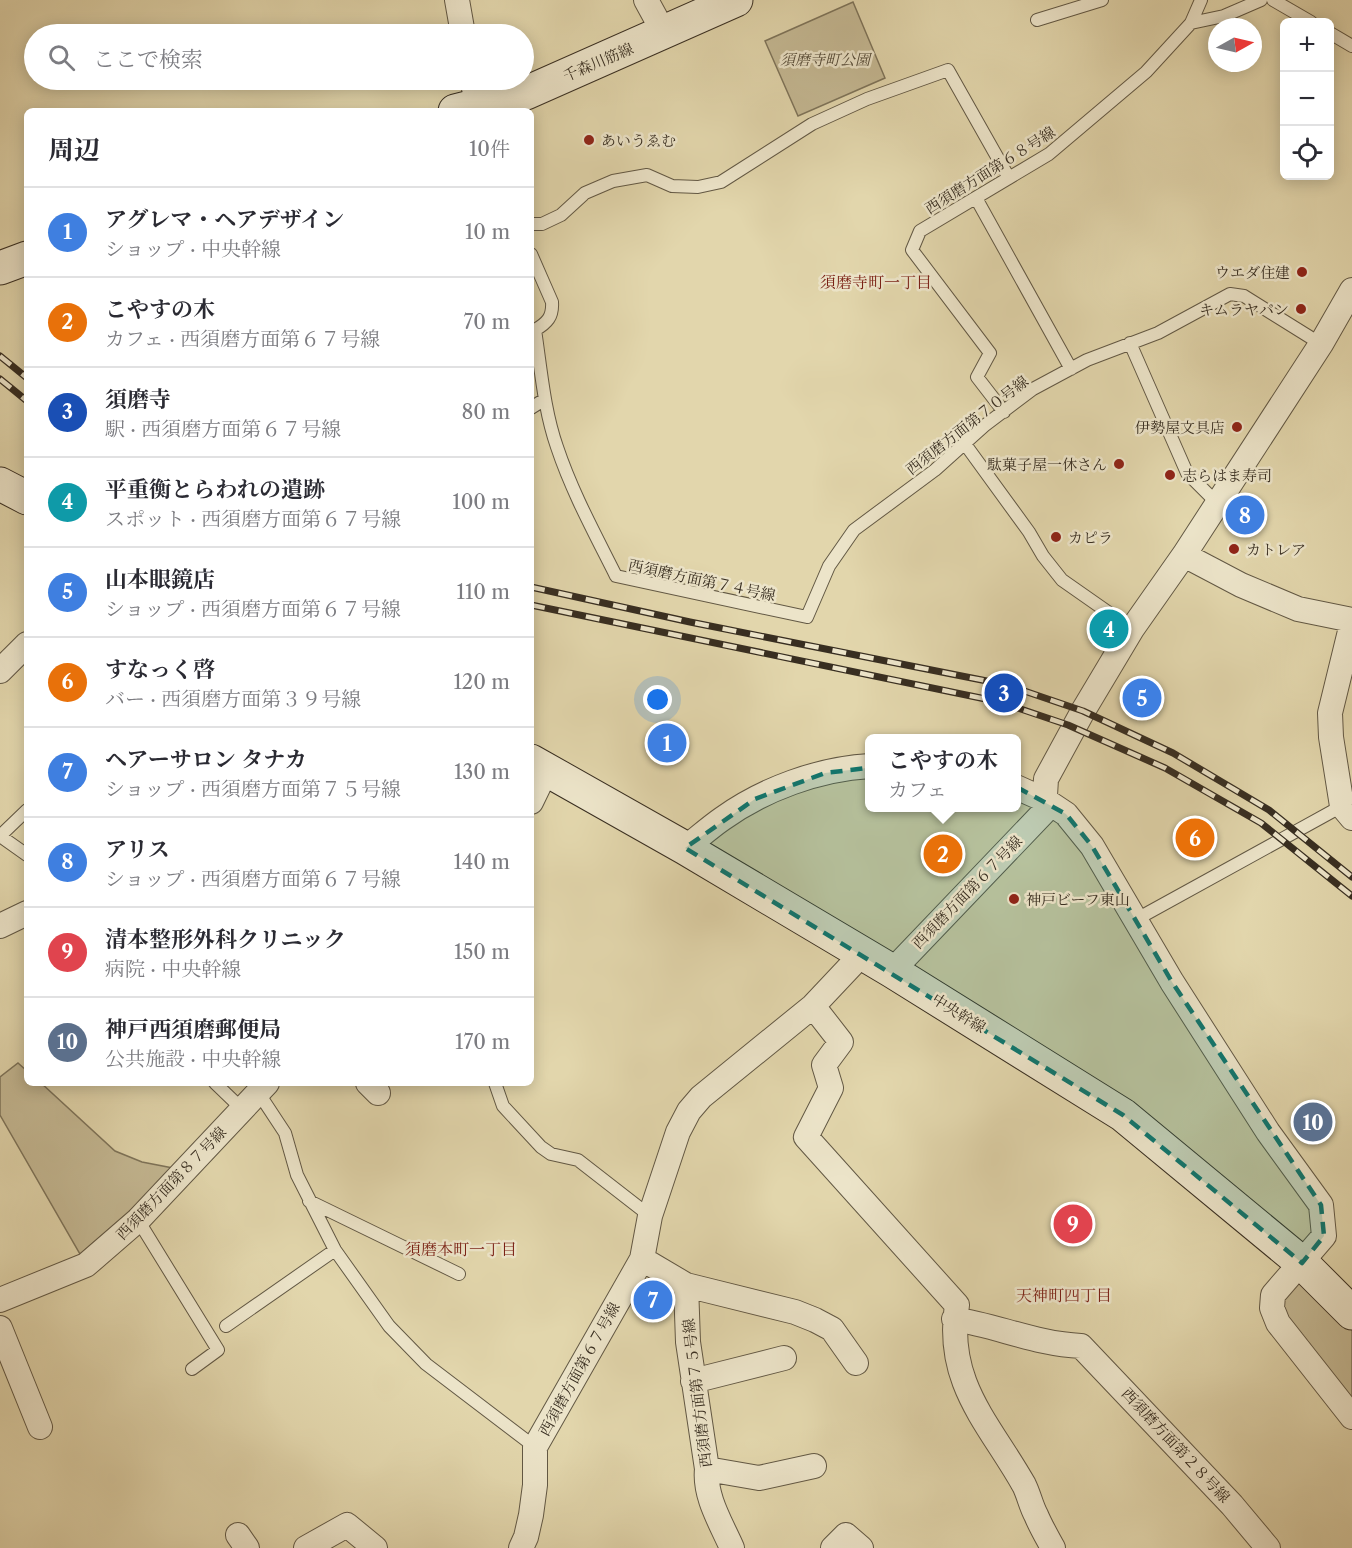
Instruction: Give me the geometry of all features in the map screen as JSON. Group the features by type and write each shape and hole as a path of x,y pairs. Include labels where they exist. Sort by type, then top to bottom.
{"street":[{"path":"458,0 462,24"},
{"path":"646,0 664,33"},
{"name":"千森川筋線","path":"534,90 736,0"},
{"name":"千森川筋線","path":"471,102 533,90"},
{"path":"0,268 24,259"},
{"name":"西須磨方面第６７号線","path":"892,971 1044,812 1046,779 1073,728 1132,629 1184,555 1321,344 1352,290"},
{"path":"1184,555 1242,585 1298,609 1352,622 1330,713 1330,737 1347,812"},
{"path":"0,671 24,647"},
{"path":"534,788 539,765"},
{"name":"中央幹線","path":"539,765 685,848 892,971 1124,1115 1302,1263 1352,1313"},
{"path":"685,848 722,819 755,799 789,784 825,773 865,767"},
{"path":"1021,789 1045,800 1066,814 1092,846 1172,982 1268,1132 1321,1205 1324,1236 1273,1295 1272,1308 1278,1323 1352,1418"},
{"path":"0,926 24,914"},
{"name":"西須磨方面第６７号線","path":"520,1548 526,1537 531,1515 535,1485 535,1447 642,1258 650,1216 678,1132 689,1111 701,1096 813,1006 862,954"},
{"path":"813,1006 841,1042 824,1065 831,1088 806,1137 957,1305 954,1326 959,1366 970,1399 1025,1487 1035,1515 1053,1548"},
{"name":"西須磨方面第８７号線","path":"0,1300 86,1265 138,1220 256,1095"},
{"path":"642,1258 686,1286 795,1312 815,1320 832,1329 856,1363"},
{"name":"西須磨方面第７５号線","path":"686,1286 688,1342 707,1469 706,1482 715,1512 732,1548"},
{"name":"西須磨方面第２８号線","path":"954,1319 975,1322 1051,1344 1081,1346 1232,1505 1268,1548"},
{"path":"0,1328 40,1427"},
{"path":"693,1382 784,1358"},
{"path":"707,1469 759,1478 814,1466"},
{"path":"306,1548 347,1525 375,1548"},
{"path":"833,1548 846,1535 861,1548"}],"lane":[{"path":"1037,20 1102,0"},
{"path":"1188,0 1193,18 1224,16 1261,0"},
{"name":"西須磨方面第６８号線","path":"1004,412 976,377 990,353 912,250 920,231 1048,154 1146,72 1193,18 1201,0"},
{"path":"1274,0 1304,18"},
{"path":"1334,36 1352,46"},
{"path":"534,224 542,224 561,215 585,193 613,181 647,175 672,186 698,187 720,182 812,124 867,99 948,70 1009,178"},
{"path":"976,198 1071,369"},
{"name":"西須磨方面第７４号線","path":"534,261 552,302 553,310 543,326 534,330"},
{"name":"西須磨方面第７０号線","path":"807,617 829,566 854,530 935,470 1034,389 1071,369 1088,360 1158,333 1230,294 1244,296 1321,344"},
{"name":"西須磨方面第７４号線","path":"534,337 556,445 572,489 616,576 807,617"},
{"path":"1130,343 1187,473 1217,503"},
{"path":"534,406 545,399"},
{"path":"965,444 1062,580 1132,629"},
{"path":"1135,920 1347,812"},
{"path":"24,813 0,837 24,853"},
{"path":"225,1086 256,1095 285,1133 297,1175 335,1250 389,1326 426,1364 535,1447"},
{"path":"496,1086 503,1106 541,1147 551,1154 578,1160 650,1216"},
{"path":"309,1201 459,1274"},
{"path":"138,1220 218,1350 192,1369"},
{"path":"226,1326 335,1250"}],"highlighted area":[{"path":"900,764 975,773 1011,784 1066,814 1092,846 1172,982 1321,1205 1324,1236 1302,1263 1123,1115 685,848 755,799 825,773"}],"green space":[{"name":"須磨寺町公園","path":"853,2 885,78 798,116 765,41"},
{"path":"18,1063 24,1068 24,1086 44,1086 115,1151 142,1162 178,1169 80,1254 0,1115 0,1077"},
{"path":"1301,1278 1352,1327 1352,1410 1273,1295"}],"railway":[{"path":"0,356 24,376"},
{"path":"0,379 24,399"},
{"path":"534,588 690,622 1007,685 1083,711 1173,753 1269,810 1352,877"},
{"path":"534,606 1000,702 1068,725 1165,768 1261,823 1352,896"}],"place":[{"name":"あいうゑむ","path":"589,140"},
{"name":"ウエダ住建","path":"1302,272"},
{"name":"キムラヤパン","path":"1301,309"},
{"name":"伊勢屋文具店","path":"1237,427"},
{"name":"駄菓子屋一休さん","path":"1119,464"},
{"name":"志らはま寿司","path":"1170,475"},
{"name":"アリス","path":"1245,515"},
{"name":"カピラ","path":"1056,537"},
{"name":"カトレア","path":"1234,549"},
{"name":"平重衡とらわれの遺跡","path":"1109,629"},
{"name":"須磨寺","path":"1004,693"},
{"name":"山本眼鏡店","path":"1142,698"},
{"name":"アグレマ・ヘアデザイン","path":"667,743"},
{"name":"すなっく啓","path":"1195,838"},
{"name":"こやすの木","path":"943,854"},
{"name":"神戸ビーフ東山","path":"1014,899"},
{"name":"神戸西須磨郵便局","path":"1313,1122"},
{"name":"清本整形外科クリニック","path":"1073,1224"},
{"name":"ヘアーサロン タナカ","path":"653,1300"}],"district":[{"name":"須磨寺町一丁目","path":"876,282"},
{"name":"須磨本町一丁目","path":"461,1249"},
{"name":"天神町四丁目","path":"1064,1295"}]}
